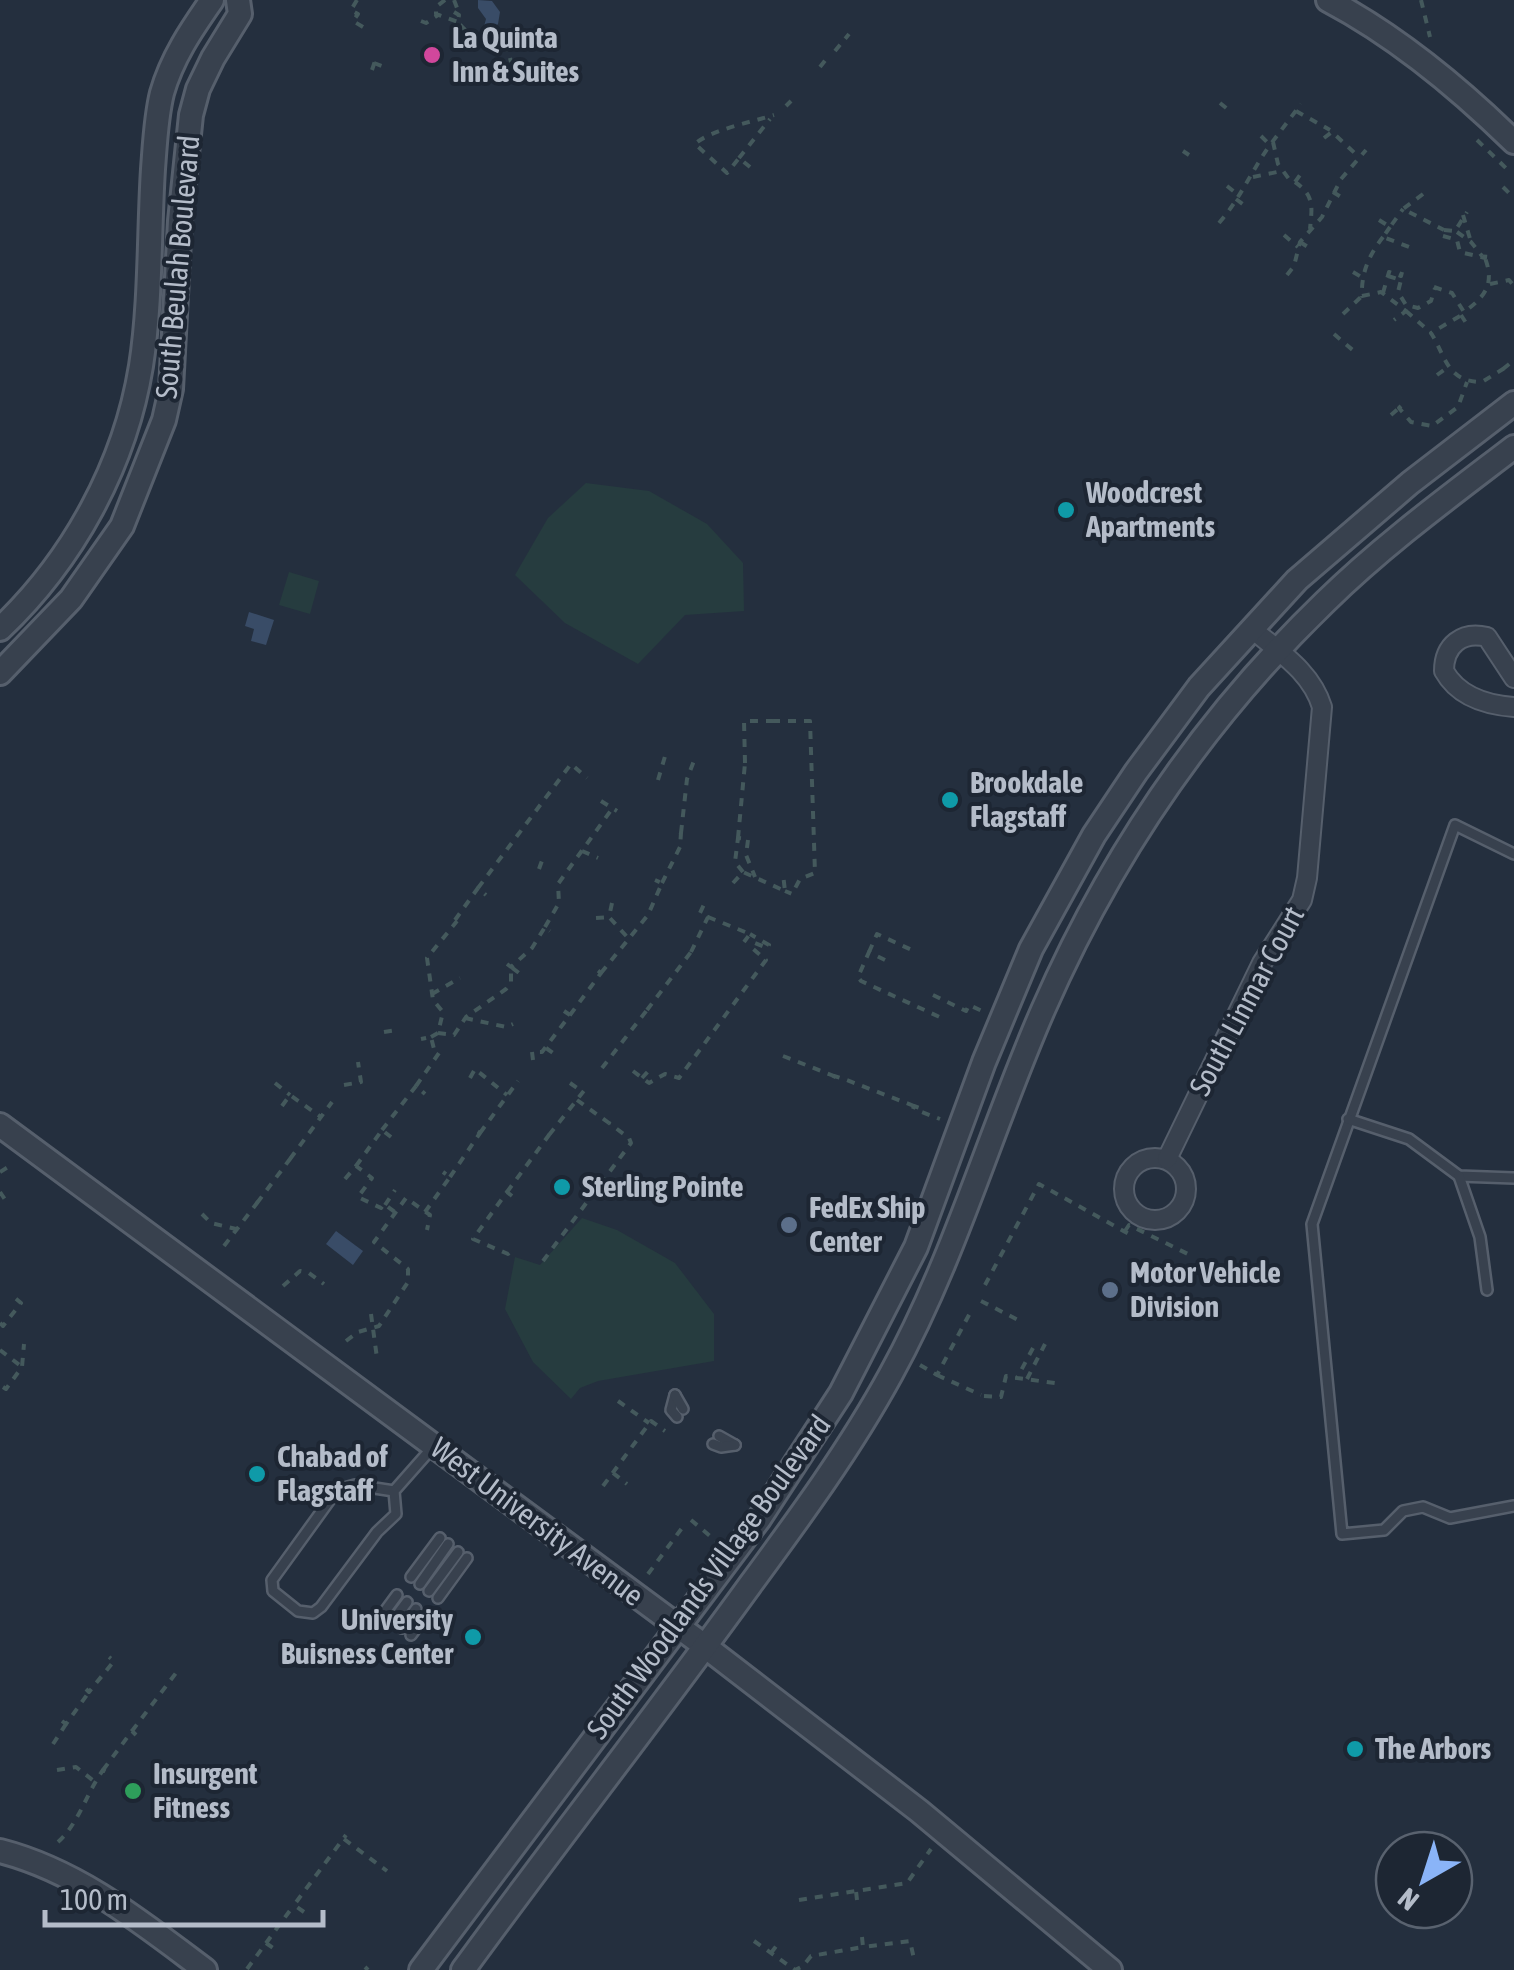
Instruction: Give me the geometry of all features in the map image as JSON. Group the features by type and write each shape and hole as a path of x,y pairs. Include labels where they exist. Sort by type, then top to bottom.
{"street":[{"name":"South Beulah Boulevard","path":"0,629 70,546 93,506 126,430 141,364 161,96 181,43 212,0"},
{"name":"South Beulah Boulevard","path":"0,673 72,599 98,562 122,526 152,451 170,388 176,212 187,144 198,89 240,14 238,0"},
{"path":"1328,0 1448,80 1514,142"},
{"name":"South Woodlands Village Boulevard","path":"421,1970 759,1519 862,1356 922,1233 984,1062 1031,948 1108,814 1169,726 1250,628 1346,536 1514,403"},
{"name":"South Woodlands Village Boulevard","path":"463,1970 832,1472 908,1342 956,1239 1042,1013 1100,894 1174,778 1277,650 1369,562 1514,447"},
{"name":"South Linmar Court","path":"1167,1159 1262,963 1302,900 1307,878 1322,706 1316,686 1250,628"},
{"path":"1514,678 1487,637 1478,634 1460,638 1444,659 1444,670 1460,690 1494,706 1514,707"},
{"name":"West University Avenue","path":"0,1125 706,1647 966,1849 1110,1970"},
{"path":"0,1851 56,1870 85,1886 204,1970"}],"lane":[{"path":"1514,854 1454,826 1312,1224 1342,1534 1384,1530 1404,1511 1423,1507 1450,1518 1514,1506"},
{"path":"1348,1119 1409,1140 1459,1176 1514,1178"},
{"path":"1459,1176 1480,1237 1488,1290"},
{"path":"394,1491 355,1485 338,1490 272,1580 273,1591 298,1611 313,1613 320,1607 377,1532 396,1514 394,1491 434,1446"},
{"path":"444,1541 424,1588 463,1555"},
{"path":"383,1614 397,1596"},
{"path":"397,1625 411,1606"},
{"path":"411,1635 425,1616"}],"path":[{"path":"349,29 358,14 352,10 358,0"},
{"path":"438,15 436,8 441,0"},
{"path":"455,0 460,8 457,16"},
{"path":"1422,0 1430,37"},
{"path":"421,22 438,15 457,16"},
{"path":"457,16 468,34 489,49 508,50 512,62"},
{"path":"354,22 363,27"},
{"path":"464,42 468,34"},
{"path":"835,51 849,34"},
{"path":"820,66 827,58"},
{"path":"372,70 375,61 384,67"},
{"path":"1220,103 1231,112"},
{"path":"1219,223 1300,104"},
{"path":"1296,111 1330,130 1359,157"},
{"path":"773,116 739,158 728,173 695,144 712,132 773,116"},
{"path":"1324,138 1330,130"},
{"path":"1261,136 1272,143 1282,172 1310,194 1310,229"},
{"path":"1477,140 1512,173"},
{"path":"1286,275 1294,266 1299,245 1366,150"},
{"path":"739,158 750,167"},
{"path":"1253,177 1282,172"},
{"path":"1295,182 1300,175"},
{"path":"1227,186 1248,208"},
{"path":"1503,187 1514,198"},
{"path":"1333,192 1346,200"},
{"path":"1362,296 1371,253 1404,209 1423,194"},
{"path":"1404,209 1457,240 1460,252 1483,257"},
{"path":"1443,235 1454,232 1465,214 1471,242"},
{"path":"1378,220 1390,227"},
{"path":"1431,333 1482,298 1490,284 1483,257 1471,242 1454,232"},
{"path":"1284,235 1311,249"},
{"path":"1383,237 1408,248"},
{"path":"1483,257 1486,248"},
{"path":"1353,272 1363,278"},
{"path":"1383,293 1389,272 1401,276 1402,272"},
{"path":"1388,276 1402,280 1398,292 1406,304 1418,308 1431,301 1434,288 1452,294 1468,326"},
{"path":"1490,284 1512,279 1514,286"},
{"path":"1344,314 1362,296 1383,293 1431,333 1448,367 1468,382 1482,382 1514,360"},
{"path":"1394,320 1406,311"},
{"path":"1334,334 1354,352 1357,350"},
{"path":"1498,362 1503,368"},
{"path":"1437,375 1448,367"},
{"path":"1391,415 1400,407 1411,422 1432,426 1458,407 1468,382"},
{"path":"744,721 810,721 815,873 800,879 792,894 784,891 744,872 735,862 738,838 747,763 744,721"},
{"path":"658,780 666,752"},
{"path":"533,1060 532,1052 542,1052 599,971 648,915 680,847 686,779 695,758"},
{"path":"438,1033 443,1012 435,1005 427,958 571,764 587,778"},
{"path":"509,966 532,948 548,928 559,904 558,884 614,809 601,801"},
{"path":"673,829 681,832"},
{"path":"738,838 749,839 746,855 755,877"},
{"path":"582,851 598,858"},
{"path":"540,869 544,855"},
{"path":"734,884 744,872"},
{"path":"783,874 784,891"},
{"path":"655,880 662,883"},
{"path":"478,888 486,895"},
{"path":"633,1072 649,1083 665,1074 679,1078 766,960 752,948 755,943 767,948 769,945 700,913 706,900"},
{"path":"610,917 612,903"},
{"path":"610,917 629,938"},
{"path":"596,918 610,917"},
{"path":"602,1068 692,953 708,917"},
{"path":"540,920 548,928"},
{"path":"744,942 750,934"},
{"path":"914,951 877,934 858,976 861,981 944,1019"},
{"path":"869,952 886,960"},
{"path":"509,966 519,973"},
{"path":"421,1039 438,1033 454,1035 465,1018 506,989 511,982 509,966"},
{"path":"432,994 460,978"},
{"path":"933,996 966,1011 969,1005 982,1011"},
{"path":"465,1018 506,1027 513,1024"},
{"path":"384,1032 396,1030"},
{"path":"345,1180 439,1054 431,1037"},
{"path":"545,1048 554,1060"},
{"path":"784,1056 940,1118"},
{"path":"344,1086 361,1082 358,1062"},
{"path":"642,1078 652,1066"},
{"path":"470,1078 475,1069 508,1095"},
{"path":"425,1212 518,1081"},
{"path":"275,1082 320,1117"},
{"path":"513,1250 502,1254 474,1239 585,1090 570,1083"},
{"path":"416,1086 425,1094"},
{"path":"282,1106 290,1095"},
{"path":"543,1261 631,1143 630,1138 577,1100"},
{"path":"224,1246 332,1102"},
{"path":"474,1128 480,1134"},
{"path":"382,1130 391,1136"},
{"path":"0,1172 14,1164"},
{"path":"356,1166 372,1178 358,1197 381,1208 395,1190"},
{"path":"443,1172 450,1177"},
{"path":"985,1285 1014,1237 1038,1184 1127,1233 1128,1225 1194,1258"},
{"path":"0,1192 4,1203"},
{"path":"346,1341 379,1326 408,1282 408,1269 374,1242 406,1198 430,1215 427,1230"},
{"path":"385,1205 396,1212"},
{"path":"202,1214 211,1223 236,1230"},
{"path":"283,1286 300,1272 309,1273 324,1284"},
{"path":"1,1326 21,1303 14,1298"},
{"path":"981,1301 1022,1322"},
{"path":"937,1375 970,1312"},
{"path":"370,1314 377,1358"},
{"path":"3,1387 6,1389 22,1367 24,1344"},
{"path":"1027,1380 1045,1344"},
{"path":"1017,1378 1033,1348"},
{"path":"0,1350 22,1367"},
{"path":"914,1363 982,1396 1001,1398 1006,1376 1055,1383"},
{"path":"618,1401 665,1431"},
{"path":"603,1486 650,1423"},
{"path":"613,1473 627,1484"},
{"path":"691,1520 716,1541"},
{"path":"648,1574 682,1528"},
{"path":"53,1744 64,1722 114,1661 109,1658"},
{"path":"58,1842 74,1827 86,1793 176,1673"},
{"path":"57,1770 76,1767 95,1782"},
{"path":"247,1968 345,1837 388,1871"},
{"path":"799,1900 908,1883 930,1849"},
{"path":"856,1891 857,1900"},
{"path":"294,1905 304,1912"},
{"path":"862,1938 863,1947"},
{"path":"754,1941 795,1970 810,1956 910,1941 914,1959"},
{"path":"266,1943 279,1952"},
{"path":"771,1953 777,1945"}],"green space":[{"path":"586,483 649,491 707,524 743,563 744,611 685,615 638,664 565,623 515,575 548,518"},
{"path":"289,572 319,581 310,614 279,605"},
{"path":"582,1218 617,1230 675,1263 714,1314 714,1361 598,1381 580,1388 571,1399 533,1362 505,1309 515,1257 540,1265"}],"water":[{"path":"478,0 492,1 500,12 498,24 490,32 483,30 486,19 478,8"},
{"path":"249,612 274,620 266,645 251,641 254,629 245,626"},
{"path":"336,1231 363,1251 353,1265 326,1244"}],"place":[{"name":"La Quinta Inn & Suites","path":"432,55"},
{"name":"Woodcrest Apartments","path":"1066,510"},
{"name":"Brookdale Flagstaff","path":"950,800"},
{"name":"Sterling Pointe","path":"562,1187"},
{"name":"FedEx Ship Center","path":"789,1225"},
{"name":"Motor Vehicle Division","path":"1110,1290"},
{"name":"Chabad of Flagstaff","path":"257,1474"},
{"name":"University Buisness Center","path":"473,1637"},
{"name":"The Arbors","path":"1355,1749"},
{"name":"Insurgent Fitness","path":"133,1791"}]}
